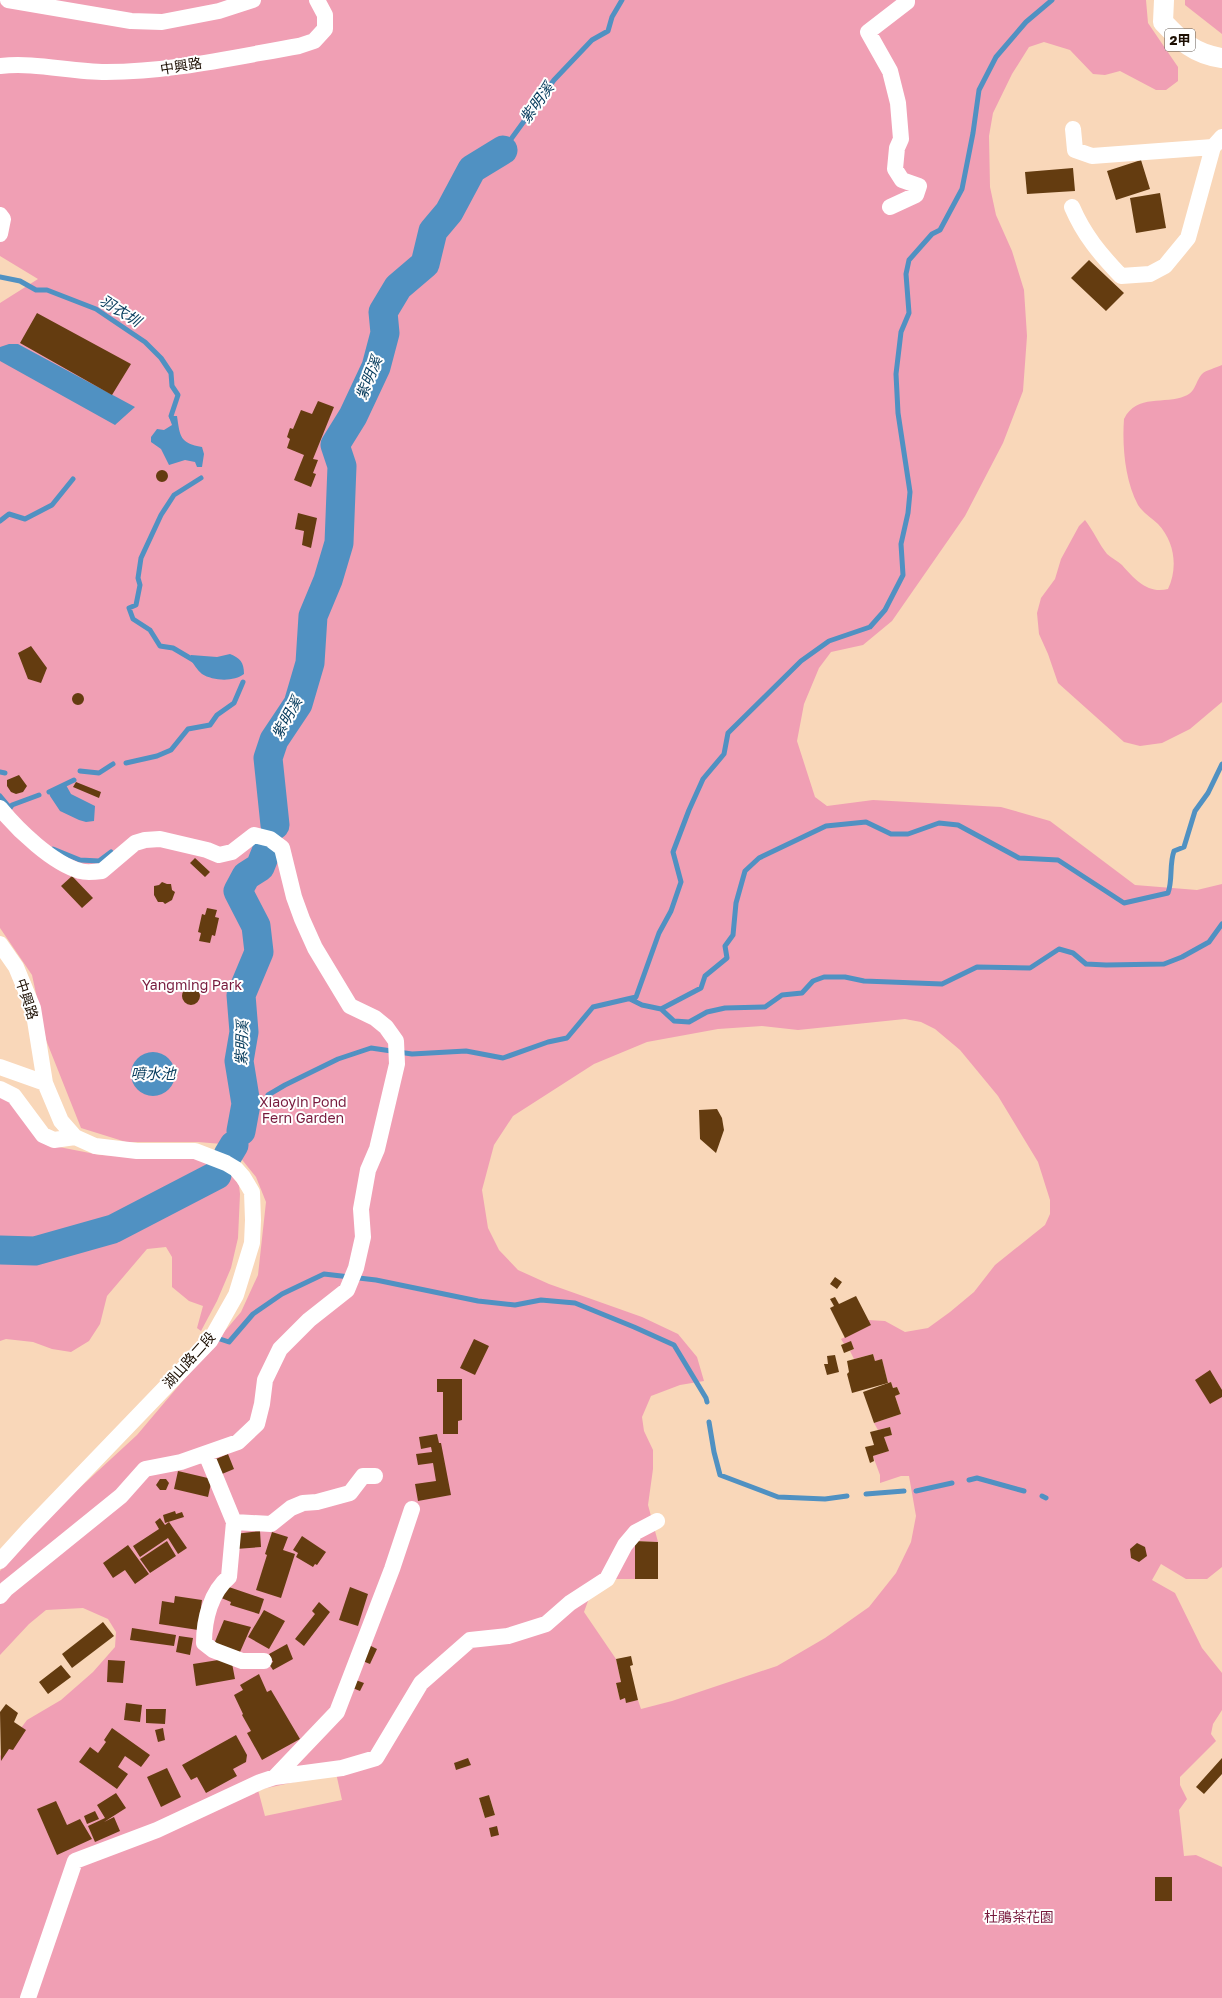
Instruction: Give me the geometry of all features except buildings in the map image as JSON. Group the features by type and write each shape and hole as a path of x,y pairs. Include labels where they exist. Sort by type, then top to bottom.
{"main road":[{"name":"2甲","path":"1164,0 1163,22 1182,43 1209,56 1222,58"}],"street":[{"path":"8,0 131,21 162,22 219,11 253,0"},
{"name":"中興路","path":"0,66 18,64 105,72 156,70 299,46 314,41 325,29 324,15 316,0"},
{"path":"890,207 916,195 919,186 902,180 895,169 897,148 901,139 898,103 890,71 868,32 907,2 907,0"},
{"path":"1072,207 1080,227 1100,254 1121,276 1150,274 1166,266 1188,238 1217,142 1092,156 1075,150 1073,129"},
{"path":"0,215 3,220 0,234"},
{"path":"0,808 14,824 47,854 80,872 102,872 135,843 145,840 160,839 207,850 219,855 232,852 254,835 270,839 282,848 294,897 315,948 350,1006 375,1018 386,1027 396,1042 397,1064 377,1148 368,1170 361,1209 363,1237 356,1268 347,1290 309,1320 280,1349 264,1380 262,1404 257,1424 238,1442 206,1454 145,1469 121,1496 6,1589 0,1596"},
{"name":"中興路","path":"0,944 16,967 33,1008 45,1083"},
{"path":"0,1067 45,1083"},
{"name":"湖山路二段","path":"0,1562 28,1530 210,1341 236,1295 252,1243 252,1192 239,1173 226,1163 195,1151 137,1151 96,1146 75,1137 62,1121 45,1083"},
{"path":"0,1089 14,1096 44,1135 54,1140 75,1137"},
{"path":"206,1454 234,1522 229,1577 220,1585 212,1602 206,1620 204,1643 213,1650 242,1661 264,1661"},
{"path":"234,1522 271,1524 292,1508 303,1503 317,1502 350,1493 363,1476 375,1476"},
{"path":"275,1777 337,1712 392,1569 412,1509"},
{"path":"28,1998 75,1861 157,1830 260,1782 275,1777 342,1768 376,1758 421,1683 470,1640 508,1636 546,1624 570,1603 607,1579 624,1545 636,1532 657,1521"}],"green space":[{"path":"0,0 1146,0 1148,23 1178,67 1178,81 1166,90 1156,90 1120,71 1105,75 1093,74 1070,50 1044,42 1029,47 1012,74 993,113 989,136 990,187 996,215 1012,251 1024,290 1027,336 1023,391 1003,443 965,516 892,621 863,645 831,652 819,668 804,704 797,741 815,797 827,806 873,800 1001,807 1050,821 1135,885 1197,890 1222,884 1222,1567 1207,1579 1186,1579 1161,1564 1152,1580 1175,1593 1202,1648 1222,1673 1222,1710 1213,1724 1211,1734 1216,1741 1180,1777 1180,1785 1187,1799 1179,1810 1184,1856 1196,1855 1222,1867 1222,1998 0,1998 0,1756 27,1720 61,1700 93,1672 115,1647 116,1632 108,1619 83,1608 46,1610 29,1624 0,1655 0,1571 48,1517 137,1435 241,1312 258,1275 266,1202 256,1177 239,1156 222,1144 198,1142 126,1142 81,1128 46,1040 32,975 0,928 0,303 38,279 0,256","holes":["905,1019 921,1022 935,1029 960,1050 998,1096 1038,1162 1050,1200 1050,1214 1045,1225 995,1265 974,1292 928,1328 905,1332 885,1321 868,1320 870,1325 841,1339 844,1344 851,1342 854,1349 850,1351 854,1359 873,1354 875,1361 882,1360 888,1383 891,1382 893,1388 897,1387 900,1394 895,1396 901,1414 874,1423 878,1430 890,1427 892,1435 884,1437 888,1451 873,1456 880,1475 880,1483 901,1476 909,1476 916,1516 911,1542 896,1573 869,1607 825,1638 777,1666 672,1701 641,1709 638,1700 626,1702 625,1698 620,1699 616,1684 621,1682 616,1659 584,1612 596,1579 635,1579 636,1541 658,1542 648,1505 653,1469 653,1450 644,1431 642,1417 651,1396 680,1385 704,1381 697,1357 678,1334 642,1317 549,1284 518,1270 499,1250 488,1228 482,1190 494,1145 513,1116 594,1064 647,1042 718,1029 762,1026 798,1030","336,1773 342,1800 265,1816 258,1790","489,1795 495,1815 485,1818 479,1798"]},
{"path":"1185,0 1222,0 1222,34 1185,5"},
{"path":"1222,365 1222,702 1190,729 1162,743 1140,746 1124,742 1058,683 1039,634 1037,613 1041,598 1055,579 1061,559 1079,526 1085,520 1107,554 1120,564 1137,581 1148,588 1161,590 1168,589 1174,564 1171,547 1164,531 1140,508 1134,496 1125,463 1124,419 1136,406 1152,401 1177,399 1189,394 1202,374"},
{"path":"0,1094 11,1100 33,1127 59,1147 100,1155 197,1159 215,1165 230,1174 239,1185 238,1238 231,1268 217,1301 201,1331 197,1328 203,1306 189,1301 172,1287 172,1257 166,1247 147,1249 107,1296 100,1324 89,1341 71,1352 52,1349 33,1342 6,1339 0,1341"}],"water":[{"path":"9,344 18,344 135,407 115,425 0,361 0,347"},
{"path":"177,416 180,434 185,441 202,447 204,454 202,467 197,467 195,462 185,460 169,465 161,449 151,442 151,437 157,429 164,430 172,425 169,417"},
{"path":"230,654 242,663 244,674 240,677 223,680 212,678 202,674 190,659 191,655 217,657"},
{"path":"66,785 71,794 95,806 94,821 86,822 79,820 60,811 49,792"},
{"name":"噴水池","path":"149,1052 157,1052 162,1053 169,1058 174,1065 174,1083 169,1090 162,1095 149,1096 141,1093 134,1086 131,1078 131,1070 134,1062 141,1055"}],"waterway":[{"name":"紫明溪","path":"503,150 554,80 592,40 608,31 612,17 622,0"},
{"path":"268,1095 338,1059 371,1048 412,1054 466,1051 503,1058 548,1042 567,1038 593,1007 636,997 659,933 671,911 681,882 673,852 703,779 724,754 728,733 801,661 829,641 870,627 885,610 903,575 901,544 908,513 910,492 898,413 896,374 901,332 909,313 906,274 909,260 932,234 940,230 962,189 973,133 979,90 996,57 1026,22 1052,0"},
{"name":"紫明溪","path":"275,825 268,758 274,740 298,704 310,663 313,616 328,580 339,543 342,466 335,445 353,416 376,367 385,333 383,312 398,287 425,264 433,231 449,212 472,169 503,150"},
{"name":"羽衣圳","path":"0,277 20,281 36,290 47,290 96,309 145,342 161,358 171,373 172,386 178,395 171,416 174,421"},
{"path":"195,661 173,648 160,646 150,630 133,619 129,608 136,605 140,585 138,578 141,558 161,515 174,495 201,478"},
{"path":"0,521 9,514 25,519 52,505 73,479"},
{"path":"126,763 157,756 171,750 188,729 210,725 217,715 234,703 243,682"},
{"path":"80,771 99,773 113,764"},
{"path":"661,1009 701,988 705,976 727,958 725,946 733,935 736,903 745,871 759,858 826,826 866,822 891,834 908,834 939,823 958,825 1019,858 1058,860 1124,903 1168,893 1174,851 1184,847 1195,811 1208,793 1222,764"},
{"path":"0,772 5,773"},
{"path":"49,792 74,780"},
{"path":"0,796 10,808 12,805 39,795"},
{"path":"53,849 80,860 99,861 111,852"},
{"name":"紫明溪","path":"241,1131 246,1104 239,1061 244,1032 241,995 259,952 256,926 238,891 246,876 260,867 266,852"},
{"path":"630,999 642,1005 661,1009 674,1021 689,1022 707,1012 725,1008 765,1007 782,995 802,993 813,981 824,977 845,977 864,981 942,984 977,967 1030,968 1059,949 1073,953 1086,964 1164,964 1182,957 1209,942 1222,924"},
{"name":"紫明溪","path":"246,1104 250,1102"},
{"name":"紫明溪","path":"228,1155 234,1145"},
{"name":"紫明溪","path":"0,1250 35,1251 113,1229 217,1175"},
{"path":"220,1339 229,1342 253,1314 282,1294 324,1274 376,1280 478,1301 515,1305 541,1300 575,1303 674,1345 707,1402"},
{"path":"709,1422 714,1452 720,1475 778,1497 825,1499 847,1496"},
{"path":"969,1480 977,1478 1024,1491"},
{"path":"916,1491 952,1483"},
{"path":"866,1494 904,1491"},
{"path":"1042,1496 1046,1498"}],"park label":[{"name":"Yangming Park","path":"192,985"},
{"name":"Xiaoyin Pond Fern Garden","path":"303,1110"},
{"name":"杜鵑茶花園","path":"1019,1917"}]}
